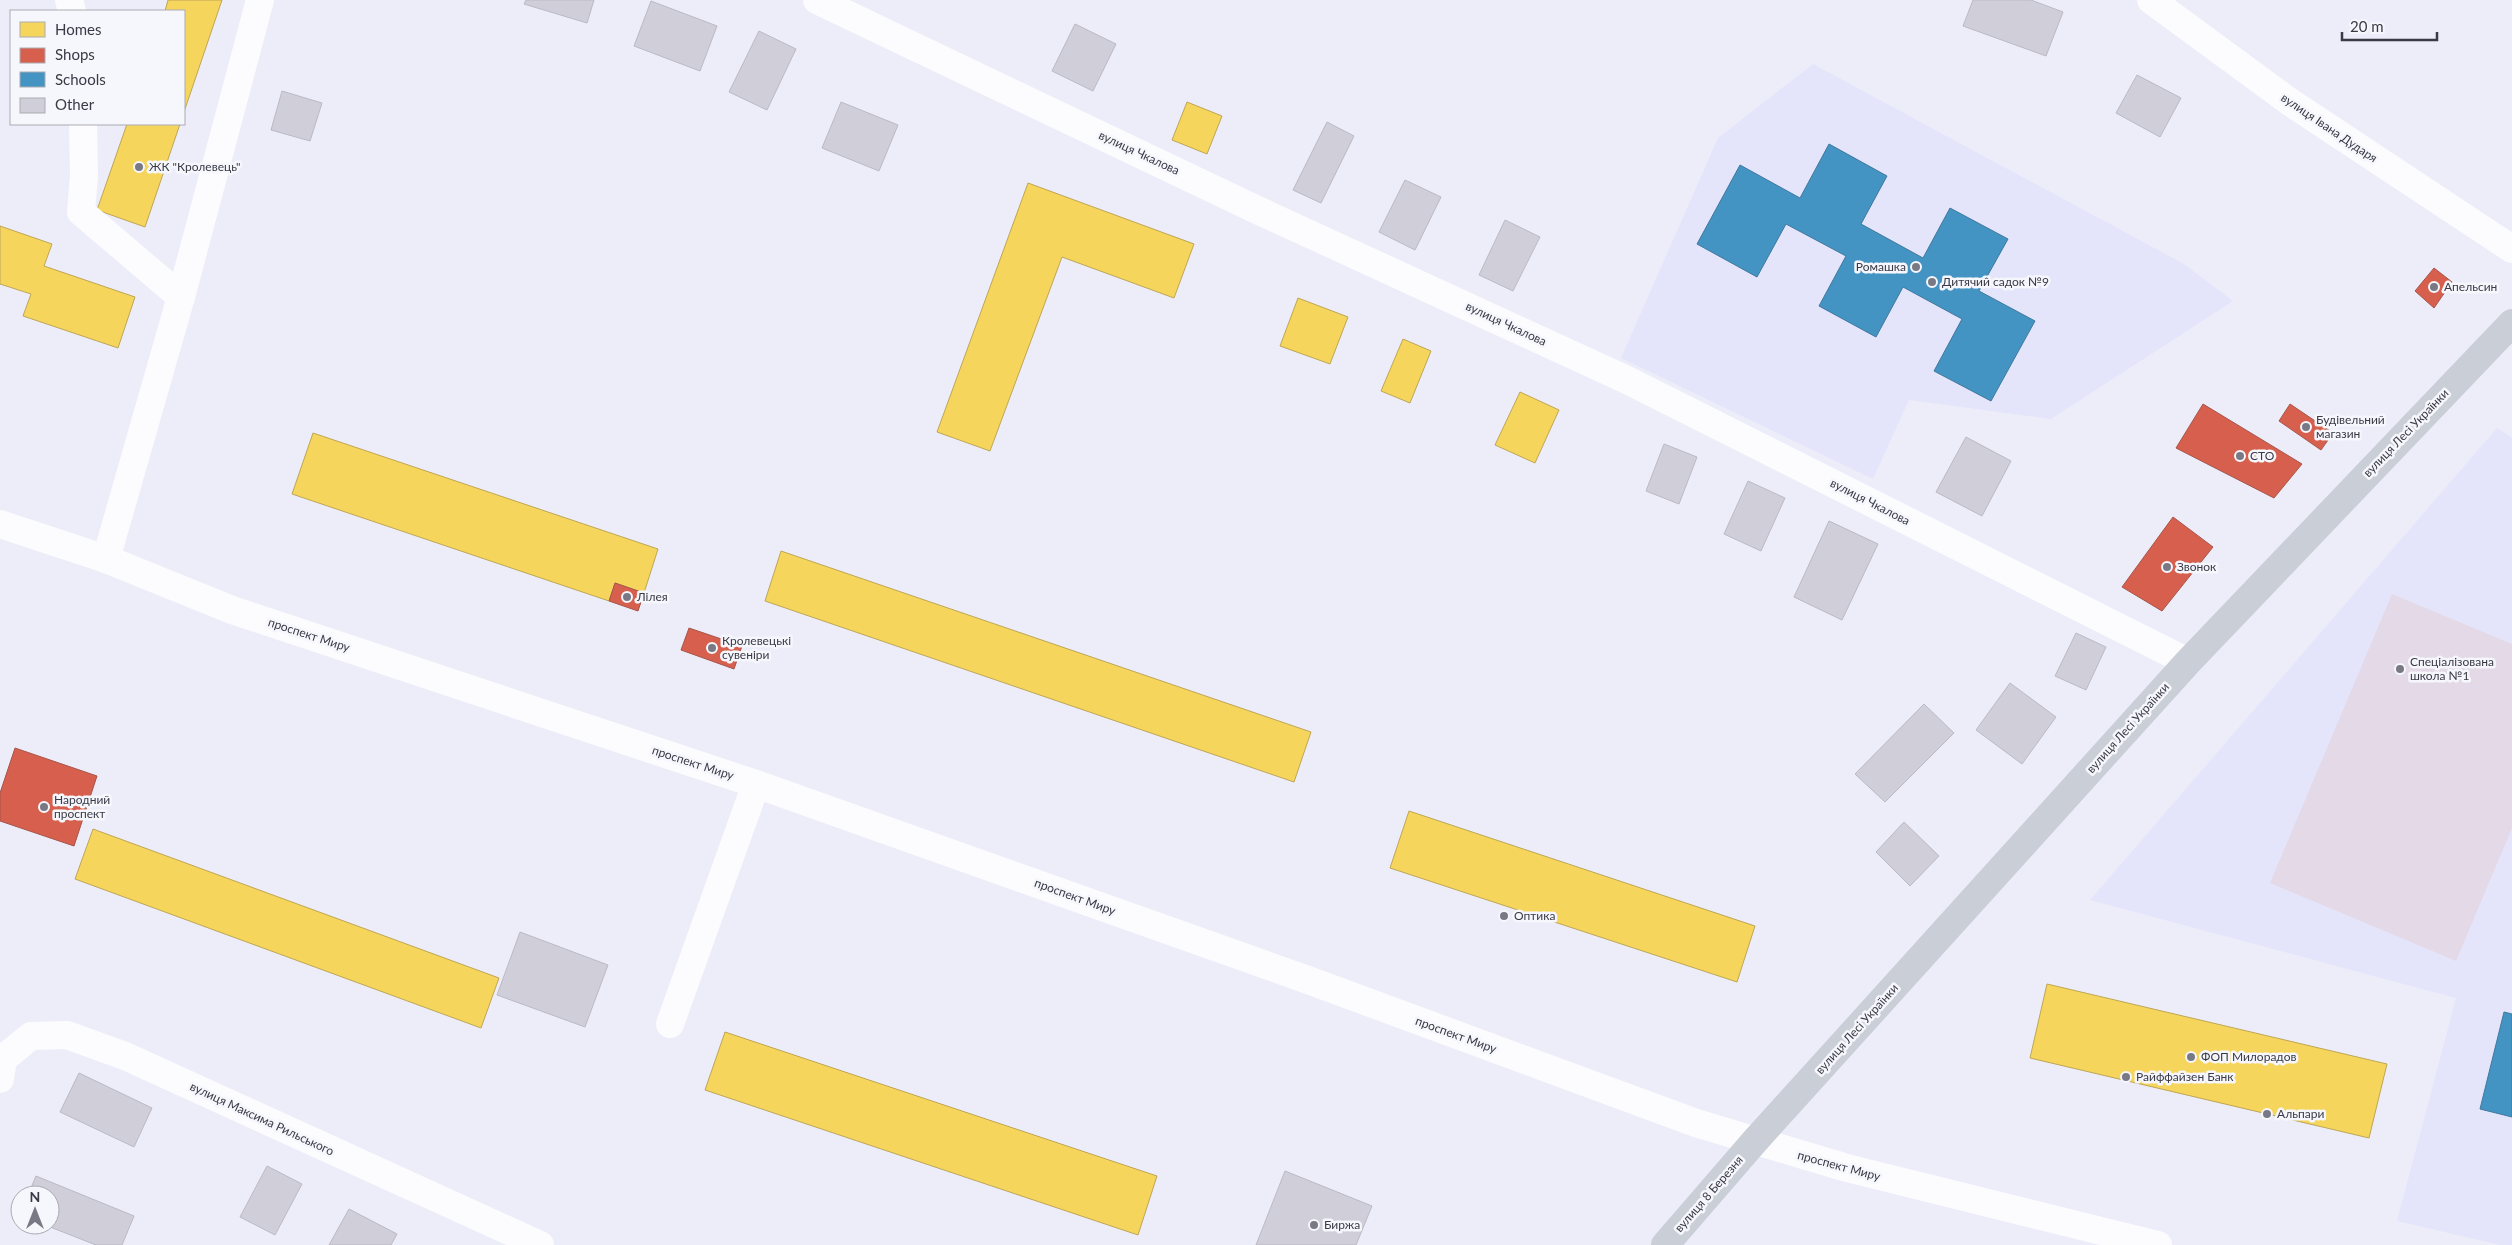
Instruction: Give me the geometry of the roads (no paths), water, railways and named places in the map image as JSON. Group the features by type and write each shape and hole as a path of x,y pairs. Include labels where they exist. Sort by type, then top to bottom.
{"main road":[{"name":"вулиця Лесі Українки","path":"1754,1142 2188,662 2512,323"},
{"name":"вулиця 8 Березня","path":"1665,1245 1754,1142"}],"street":[{"path":"106,559 181,297 260,0"},
{"name":"вулиця Чкалова","path":"817,0 1253,208 1627,380 2188,662"},
{"name":"вулиця Івана Дударя","path":"2151,0 2290,102 2512,249"},
{"path":"83,125 84,176 81,212 181,297"},
{"name":"проспект Миру","path":"0,524 106,559 232,610 756,784 1308,980 1696,1123 1754,1142 1847,1168 2158,1245"},
{"path":"670,1024 756,784"},
{"name":"вулиця Максима Рильського","path":"0,1079 3,1058 31,1036 67,1035 125,1056 540,1245"}],"place":[{"name":"ЖК \"Кролевець\"","path":"139,167"},
{"name":"Ромашка","path":"1916,267"},
{"name":"Дитячий садок №9","path":"1932,282"},
{"name":"Апельсин","path":"2434,287"},
{"name":"Будівельний магазин","path":"2306,427"},
{"name":"СТО","path":"2240,456"},
{"name":"Звонок","path":"2167,567"},
{"name":"Лілея","path":"627,597"},
{"name":"Кролевецькі сувеніри","path":"712,648"},
{"name":"Спеціалізована школа №1","path":"2400,669"},
{"name":"Народний проспект","path":"44,807"},
{"name":"Оптика","path":"1504,916"},
{"name":"ФОП Милорадов","path":"2191,1057"},
{"name":"Райффайзен Банк","path":"2126,1077"},
{"name":"Альпари","path":"2267,1114"},
{"name":"Биржа","path":"1314,1225"}]}
